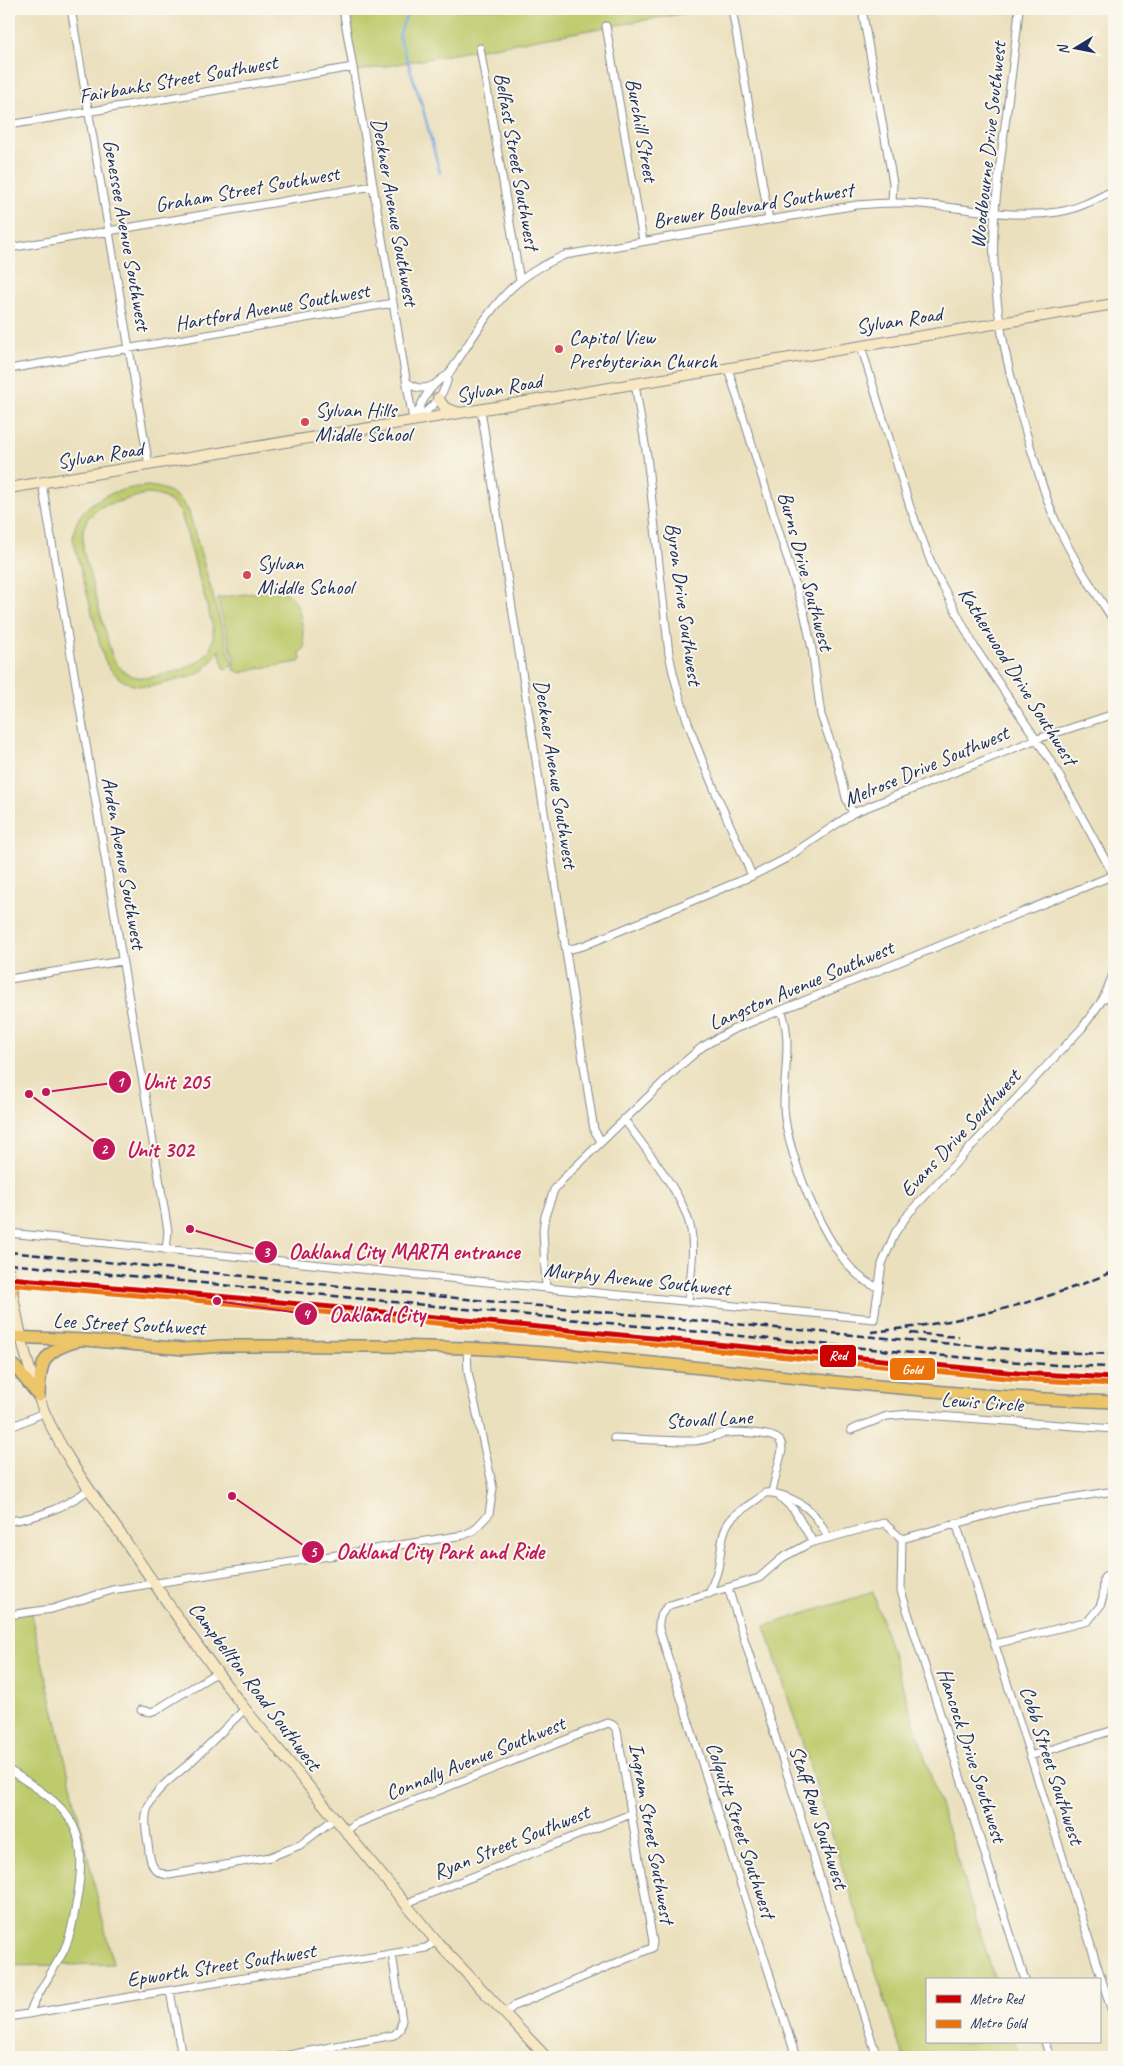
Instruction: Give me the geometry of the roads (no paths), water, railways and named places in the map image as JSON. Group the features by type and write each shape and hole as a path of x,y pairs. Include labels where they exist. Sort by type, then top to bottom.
{"main road":[{"name":"Sylvan Road","path":"9,488 1114,304"},
{"path":"438,398 447,408 461,413"},
{"name":"Campbellton Road Southwest","path":"9,1271 10,1294 31,1375 44,1412 64,1450 154,1583 216,1673 405,1905 436,1941 546,2057"},
{"name":"Lee Street Southwest","path":"9,1336 86,1340 183,1349 222,1346 467,1348 545,1353 992,1395 1114,1402"},
{"path":"38,1396 39,1374 42,1363 48,1355 67,1344 86,1340"},
{"path":"9,1362 38,1396"}],"street":[{"name":"Genessee Avenue Southwest","path":"71,9 149,466"},
{"name":"Deckner Avenue Southwest","path":"343,9 414,422"},
{"path":"732,9 769,220"},
{"path":"862,9 893,183 892,202"},
{"name":"Woodbourne Drive Southwest","path":"1019,9 995,212 994,268 1002,323 1018,405 1056,524 1078,566 1114,621"},
{"name":"Burchill Street","path":"606,26 642,241"},
{"name":"Belfast Street Southwest","path":"480,48 520,281"},
{"name":"Fairbanks Street Southwest","path":"9,126 353,67"},
{"name":"Graham Street Southwest","path":"9,248 373,186"},
{"name":"Brewer Boulevard Southwest","path":"414,422 421,403 438,380 448,374 497,304 520,281 543,264 565,255 856,205 892,202 1028,215 1060,212 1090,203 1114,190"},
{"name":"Hartford Avenue Southwest","path":"9,370 393,304"},
{"name":"Katherwood Drive Southwest","path":"861,346 910,508 934,570 974,646 1037,739 1114,875"},
{"name":"Burns Drive Southwest","path":"728,368 804,612 812,649 821,714 838,764 846,798 853,813"},
{"name":"Brewer Boulevard Southwest","path":"414,422 429,410 438,398 447,383 448,374"},
{"path":"407,382 424,389 434,385"},
{"name":"Byron Drive Southwest","path":"635,384 647,456 669,654 675,685 688,724 752,876"},
{"name":"Deckner Avenue Southwest","path":"481,410 594,1130 601,1141"},
{"name":"Arden Avenue Southwest","path":"42,483 168,1231 166,1250"},
{"name":"Melrose Drive Southwest","path":"566,950 583,946 752,876 785,859 853,813 1037,739 1114,714"},
{"name":"Langston Avenue Southwest","path":"546,1288 543,1230 548,1204 563,1179 681,1064 702,1047 732,1030 1114,875"},
{"path":"9,980 122,961"},
{"path":"1114,972 1103,999 1114,998"},
{"name":"Evans Drive Southwest","path":"874,1319 882,1264 887,1248 909,1213 1082,1028 1103,999"},
{"path":"781,1010 786,1026 784,1110 800,1179 816,1215 836,1248 862,1280 878,1287"},
{"path":"624,1119 678,1196 687,1216 692,1246 688,1302"},
{"name":"Murphy Avenue Southwest","path":"9,1233 546,1288 874,1319"},
{"path":"9,1615 52,1609 112,1590 464,1535 474,1530 484,1522 489,1514 493,1488 468,1372 467,1348"},
{"path":"9,1428 44,1412"},
{"name":"Lewis Circle","path":"851,1430 887,1416 911,1414 1114,1429"},
{"name":"Stovall Lane","path":"614,1438 694,1441 735,1432 778,1438 782,1444 782,1450 772,1492"},
{"path":"9,1521 33,1518 58,1509 90,1489"},
{"path":"709,1594 759,1578 794,1550 813,1542 884,1523 902,1539 1020,1506 1114,1491"},
{"path":"709,1594 718,1570 723,1534 727,1526 733,1517 753,1504 765,1493 772,1492 797,1501 809,1509 821,1523 828,1538"},
{"path":"772,1492 787,1502 794,1510 813,1542"},
{"name":"Cobb Street Southwest","path":"956,1523 1114,2018"},
{"name":"Hancock Drive Southwest","path":"902,1539 901,1591 1024,1978"},
{"path":"995,1644 1088,1621 1100,1606 1103,1597 1104,1578 1114,1568"},
{"name":"Staff Row Southwest","path":"728,1588 877,2057"},
{"name":"Colquitt Street Southwest","path":"709,1594 670,1605 662,1613 658,1621 659,1629 796,2057"},
{"path":"141,1710 150,1712 156,1710 216,1673"},
{"path":"245,1709 192,1761 158,1790 151,1801 146,1812 145,1824 151,1862 155,1870 161,1874 169,1875 270,1857 300,1845 334,1819"},
{"name":"Connally Avenue Southwest","path":"345,1832 355,1824 608,1723 614,1725 616,1730"},
{"name":"Ingram Street Southwest","path":"504,2014 514,2006 652,1948 653,1942 616,1730"},
{"path":"1030,1756 1114,1730"},
{"path":"9,1770 48,1795 62,1808 74,1825 79,1837 81,1855 74,1917 63,1952 37,1994 29,2014"},
{"name":"Ryan Street Southwest","path":"405,1905 631,1814"},
{"name":"Epworth Street Southwest","path":"9,2017 426,1948 436,1941"},
{"path":"278,2057 394,2035 400,2028 402,2020 392,1954"},
{"path":"170,1990 182,2057"},
{"path":"1046,2044 1050,2057"}],"waterway":[{"path":"412,9 405,19 399,36 421,102 440,173"}],"railway":[{"path":"9,1252 486,1301 874,1337 1043,1352 1114,1354"},
{"path":"9,1264 933,1355 1056,1365 1114,1367"},
{"path":"871,1332 933,1324 995,1311 1056,1293 1114,1271"},
{"path":"910,1333 959,1337"}],"metro line":[{"name":"Red","path":"9,1278 217,1296 1018,1373 1114,1378"},
{"name":"Gold","path":"9,1284 216,1302 1017,1379 1114,1384"}],"place":[{"name":"Capitol View Presbyterian Church","path":"559,349"},
{"name":"Sylvan Hills Middle School","path":"305,422"},
{"name":"Sylvan Middle School","path":"247,575"},
{"name":"Unit 205","path":"46,1092"},
{"name":"Unit 302","path":"29,1094"},
{"name":"Oakland City MARTA entrance","path":"190,1229"},
{"name":"Oakland City","path":"217,1301"},
{"name":"Oakland City Park and Ride","path":"232,1496"}]}
